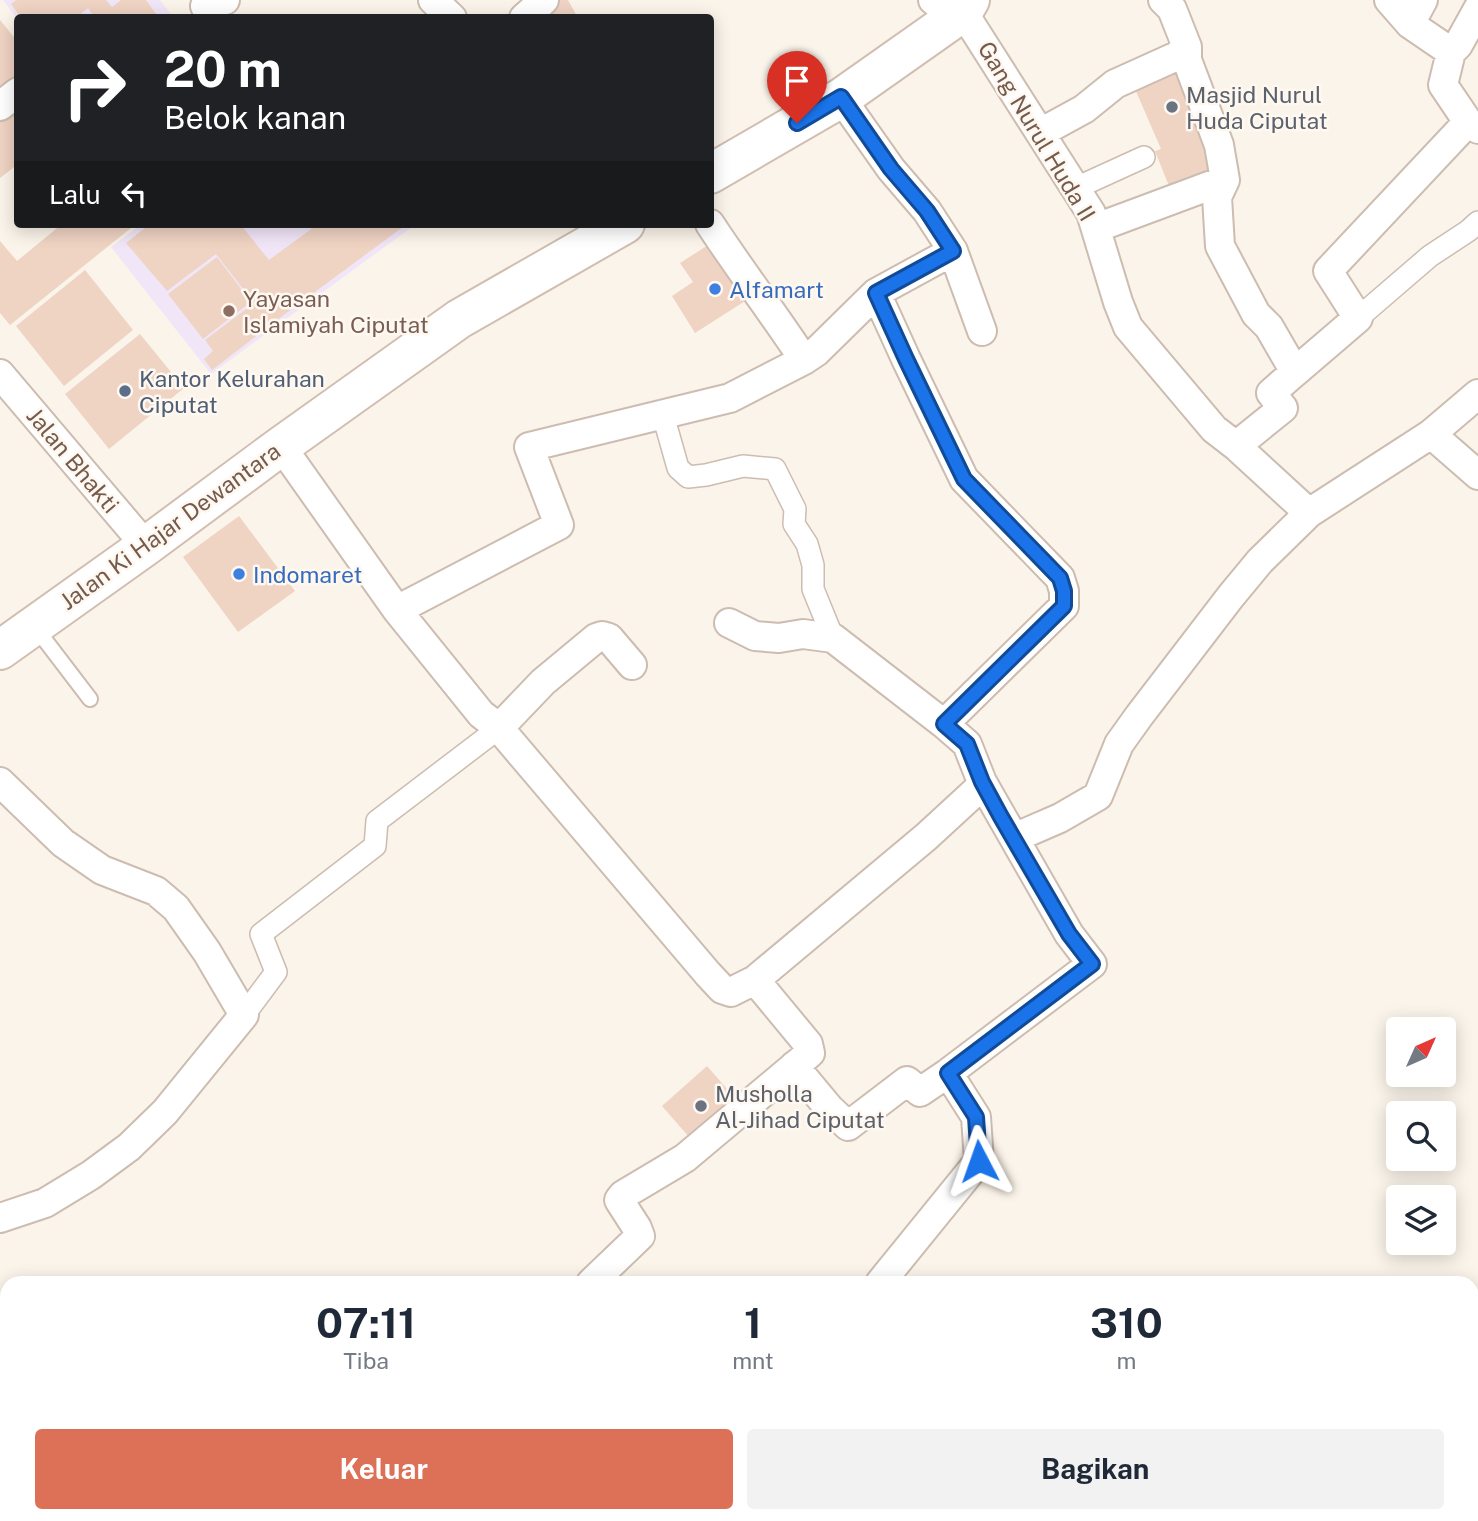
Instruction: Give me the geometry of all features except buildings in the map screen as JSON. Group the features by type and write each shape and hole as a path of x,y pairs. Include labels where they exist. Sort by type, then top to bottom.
{"main road":[{"path":"714,172 841,97 953,9"},
{"name":"Jalan Ki Hajar Dewantara","path":"0,650 459,319 606,229"}],"street":[{"path":"433,0 448,14"},
{"path":"528,14 544,0"},
{"path":"1163,0 1172,9 1219,145 1224,180 1217,197 1220,246 1256,314 1269,327 1295,372"},
{"path":"1389,0 1417,12 1451,52"},
{"name":"Gang Nurul Huda II","path":"953,9 1040,133 1091,213 1118,303 1128,327 1214,429 1309,513"},
{"path":"1358,318 1328,271 1473,126 1443,85 1451,52 1458,46 1478,9"},
{"path":"1040,133 1084,108 1115,85 1187,53"},
{"path":"0,106 14,95"},
{"path":"841,97 891,169 927,211 953,251 982,331"},
{"path":"1076,188 1144,157"},
{"path":"1096,228 1224,180"},
{"path":"1236,446 1283,408 1271,393 1430,256 1478,222"},
{"path":"713,228 804,360"},
{"path":"397,610 559,525 529,447 730,398 804,360 816,352 876,293 953,251"},
{"path":"876,293 964,479 1060,578 1064,591 1064,606 944,724"},
{"name":"Jalan Bhakti","path":"0,374 146,546"},
{"path":"1014,838 1060,818 1098,796 1119,744 1139,716 1231,596 1261,561 1309,513 1431,434 1478,394"},
{"path":"663,415 678,468 688,477 743,466 775,469 795,509 794,524 807,544 813,565 813,589 833,638 967,744 982,782 1069,934 1092,964 920,1092 907,1081 848,1126 794,1066"},
{"path":"1431,434 1478,475"},
{"path":"281,446 397,610 481,713 499,728 722,989 731,992 755,980 926,837 976,791 982,782"},
{"path":"729,623 755,636 779,638 803,634 833,638"},
{"path":"0,1218 45,1203 91,1175 129,1147 165,1112 276,972 261,934 375,846 377,821 499,728 542,682 596,638 609,638 632,665"},
{"path":"0,782 63,844 102,870 156,891 176,908 207,951 244,1015"},
{"path":"598,1276 640,1236 619,1200 623,1195 685,1158 810,1053 808,1044 755,980"},
{"path":"886,1276 979,1161 976,1117 948,1073"}],"lane":[{"path":"34,626 90,699"}],"shaded area":[{"path":"3,0 160,0 171,14 14,14"},
{"name":"Yayasan Islamiyah Ciputat","path":"137,228 411,228 211,374 111,247"}],"place":[{"name":"Masjid Nurul Huda Ciputat","path":"1172,107"},
{"name":"Alfamart","path":"715,289"},
{"name":"Yayasan Islamiyah Ciputat","path":"229,311"},
{"name":"Kantor Kelurahan Ciputat","path":"125,391"},
{"name":"Indomaret","path":"239,574"},
{"name":"Musholla Al-Jihad Ciputat","path":"701,1106"}],"route":[{"path":"797,123 841,97 891,169 927,211 953,251 876,293 964,479 1060,578 1064,591 1064,606 944,724 967,744 982,782 1001,817 1069,934 1092,964 948,1073 976,1117 979,1161"}]}
